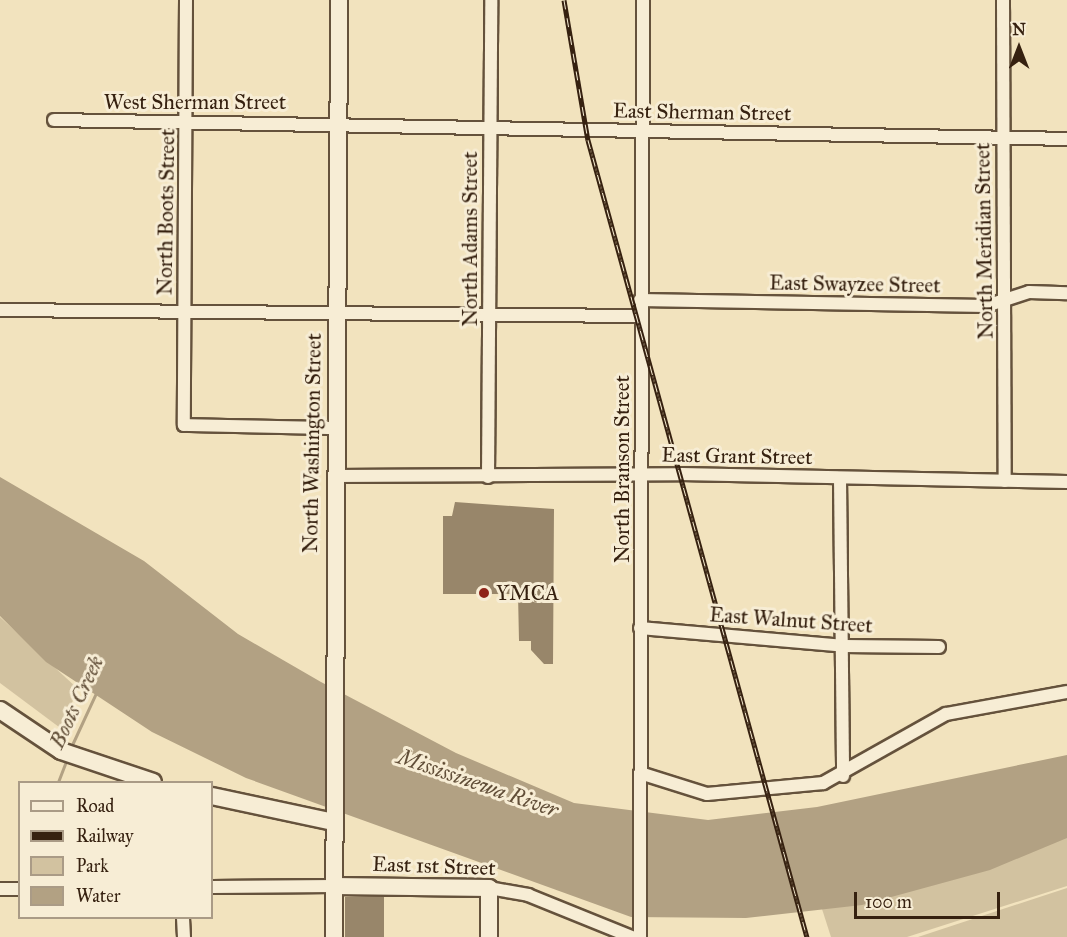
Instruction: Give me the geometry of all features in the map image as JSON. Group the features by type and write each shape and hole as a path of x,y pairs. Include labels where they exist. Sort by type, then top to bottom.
{"street":[{"name":"North Boots Street","path":"186,0 184,425 333,428"},
{"name":"North Washington Street","path":"334,937 333,428 339,0"},
{"name":"North Adams Street","path":"488,477 491,0"},
{"name":"North Branson Street","path":"640,931 640,628 645,475 640,316 643,0"},
{"name":"North Meridian Street","path":"1003,0 1001,139 1005,481"},
{"name":"West Sherman Street","path":"54,120 337,122"},
{"name":"East Sherman Street","path":"337,122 1067,139"},
{"name":"East Swayzee Street","path":"640,300 986,306 1029,292 1067,293"},
{"path":"0,310 640,316"},
{"name":"East Grant Street","path":"334,476 645,475 1067,482"},
{"path":"840,478 844,646 843,776"},
{"name":"East Walnut Street","path":"640,628 844,646 939,647"},
{"path":"640,773 707,794 823,783 843,776 946,714 1067,692"},
{"path":"0,711 68,754 147,781"},
{"path":"213,796 333,822"},
{"path":"213,887 334,886"},
{"name":"East 1st Street","path":"334,886 489,888 528,895 632,937"},
{"path":"489,888 489,937"},
{"path":"0,889 18,889"},
{"path":"183,919 184,937"}],"green space":[{"path":"0,617 77,688 63,730 0,683"},
{"path":"1067,829 1067,886 907,937 831,937 822,909"},
{"path":"1067,888 1067,937 918,937"}],"water":[{"name":"Mississinewa River","path":"0,477 144,561 238,634 321,682 456,753 574,803 708,820 817,807 1067,755 1067,838 990,870 862,905 746,918 631,917 246,778 152,732 46,662 0,616"}],"building":[{"path":"455,502 554,509 553,664 544,664 531,650 531,641 519,641 518,594 443,594 443,516 452,516"},
{"path":"345,897 384,897 384,937 345,937"}],"waterway":[{"name":"Boots Creek","path":"71,747 96,693"},
{"name":"Boots Creek","path":"58,781 67,759"}],"railway":[{"path":"564,0 588,140 807,937"}],"place":[{"name":"YMCA","path":"484,593"}]}
